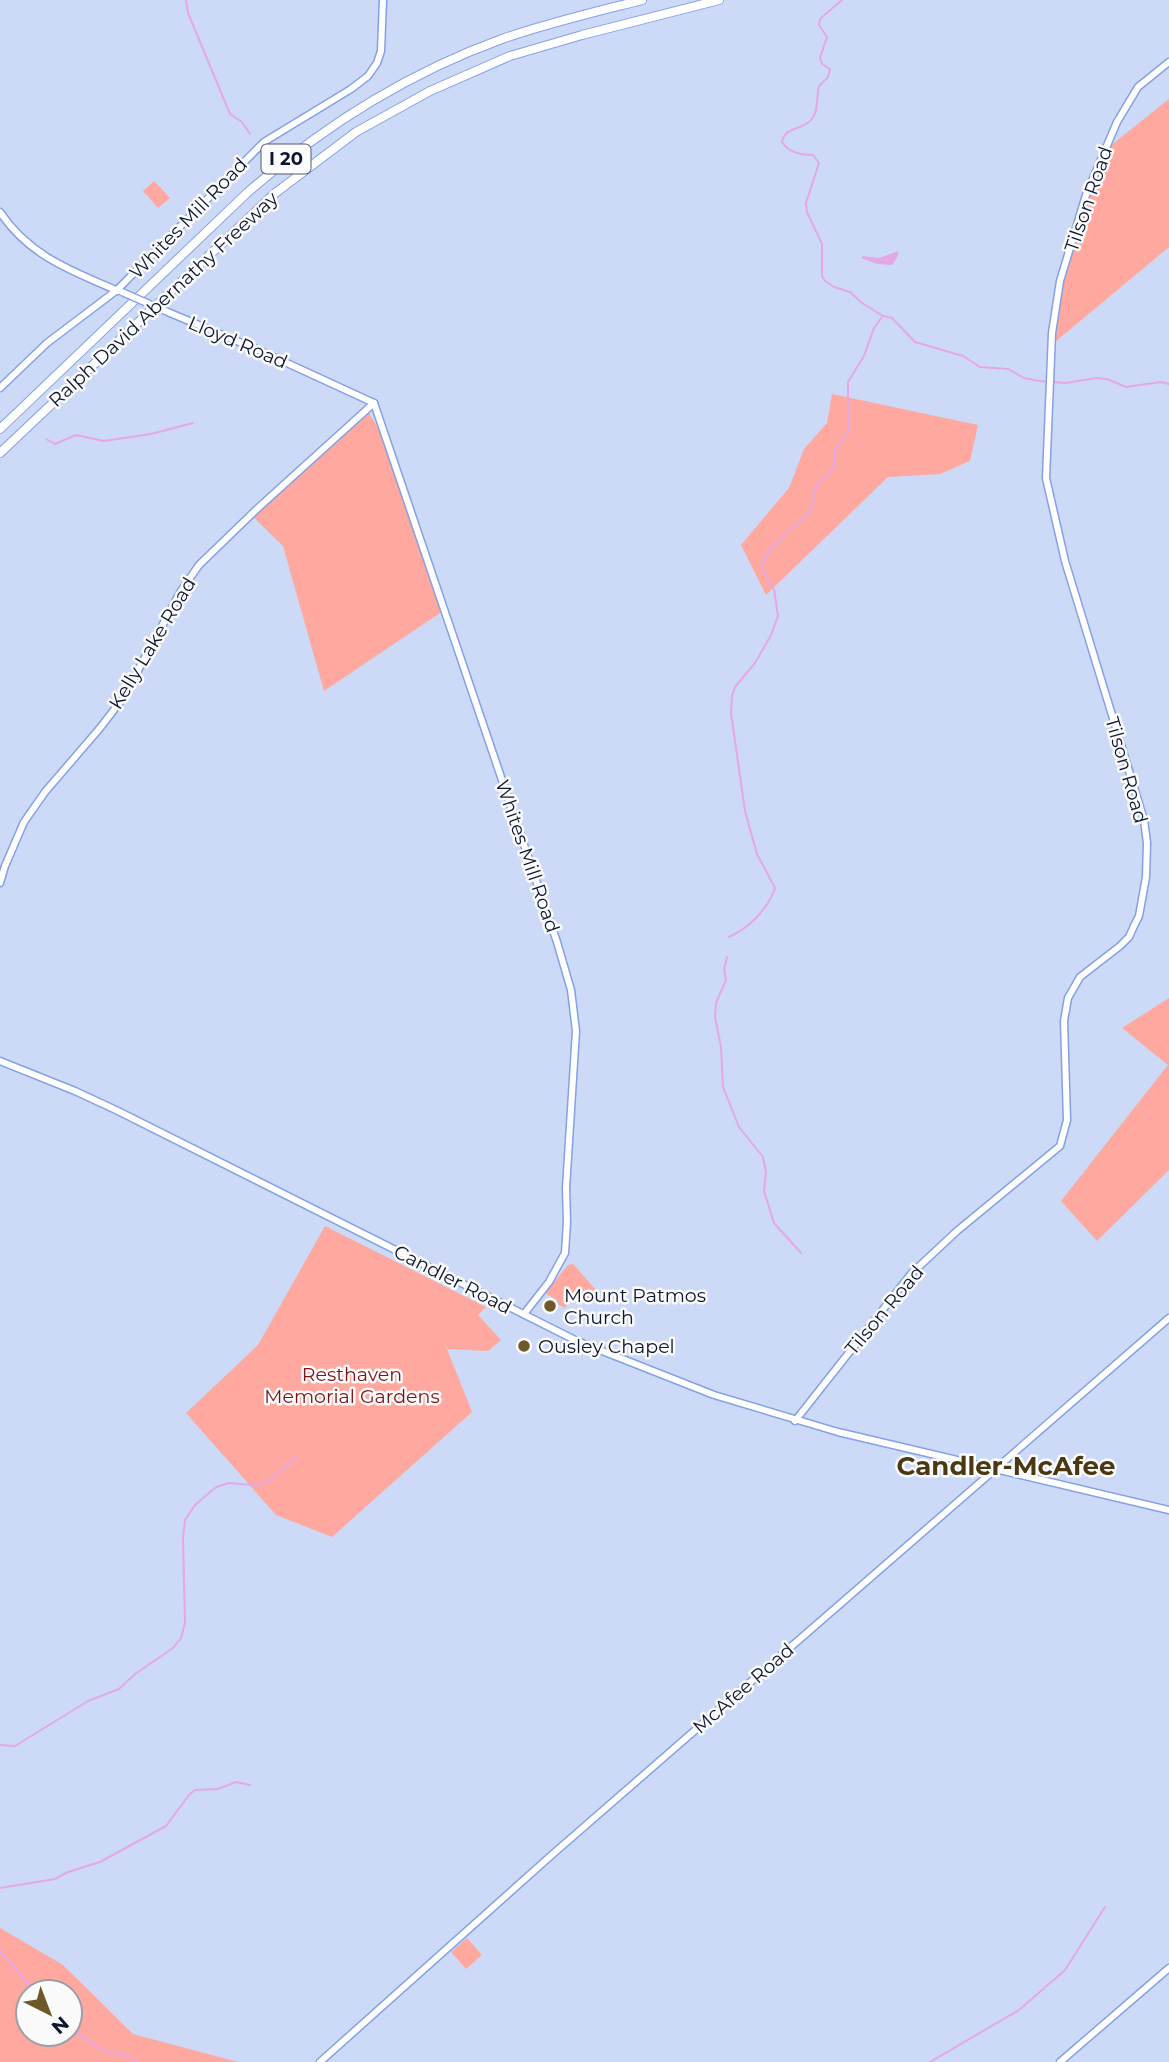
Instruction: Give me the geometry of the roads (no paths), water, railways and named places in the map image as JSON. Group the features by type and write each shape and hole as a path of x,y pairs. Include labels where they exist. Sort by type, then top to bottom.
{"highway":[{"name":"Ralph David Abernathy Freeway","path":"0,429 247,193 286,160 345,118 403,83 477,49 555,22 642,0"},
{"name":"Ralph David Abernathy Freeway","path":"0,453 274,194 356,132 430,90 510,56 719,0"}],"street":[{"name":"Whites Mill Road","path":"0,388 47,342 120,291 264,142 368,76 381,51 383,0"},
{"name":"Tilson Road","path":"795,1421 911,1274 957,1231 1060,1146 1067,1120 1063,1021 1068,999 1080,977 1129,937 1139,916 1146,877 1147,843 1144,820 1065,561 1046,478 1052,333 1060,281 1086,195 1117,122 1138,87 1169,62"},
{"name":"Lloyd Road","path":"0,212 15,233 45,257 374,403"},
{"name":"Whites Mill Road","path":"374,403 557,942 575,1009 576,1049 567,1162 565,1253 549,1282 524,1314"},
{"name":"Kelly Lake Road","path":"0,883 24,822 45,792 123,698 181,591 199,565 374,403"},
{"name":"Candler Road","path":"0,1061 118,1111 577,1341 674,1381 795,1421 1169,1510"},
{"name":"McAfee Road","path":"320,2062 526,1877 1169,1318"},
{"path":"1060,2062 1169,1968"}],"waterway":[{"path":"186,0 188,13 230,114 242,122 250,134"},
{"path":"842,0 820,19 819,25 827,37 820,58 822,64 830,69 828,77 819,86 814,115 808,123 787,133 782,142 795,152 813,155 819,163 806,203 807,212 822,244 822,276 825,281 850,292 883,316 892,318 915,342 963,356 980,367 1008,369 1024,378 1039,381 1066,383 1096,378 1107,379 1126,387 1161,382 1169,384"},
{"path":"729,937 744,929 757,917 775,888 757,854 745,811 731,713 735,687 755,663 778,616 774,589 762,569 765,555 791,528 806,517 811,510 816,486 834,469 835,451 848,432 848,382 864,356 874,328 882,317"},
{"path":"46,439 55,444 76,435 104,441 151,434 193,423"},
{"path":"727,957 724,969 726,980 716,1003 715,1017 721,1047 723,1087 739,1127 763,1157 766,1172 764,1191 774,1223 801,1253"},
{"path":"0,1745 15,1746 88,1701 119,1689 135,1674 173,1648 181,1638 185,1623 185,1520 195,1505 216,1487 229,1483 266,1483 297,1457"},
{"path":"0,1888 55,1879 100,1862 166,1826 195,1790 218,1789 236,1782 250,1785"},
{"path":"930,2062 1019,2010 1065,1970 1105,1907"},
{"path":"0,1951 24,1978"},
{"path":"84,2038 99,2048 128,2056 137,2062"}],"place":[{"name":"Mount Patmos Church","path":"550,1306"},
{"name":"Ousley Chapel","path":"524,1346"}],"district":[{"name":"Candler-McAfee","path":"1006,1466"}],"park label":[{"name":"Resthaven Memorial Gardens","path":"352,1385"}]}
